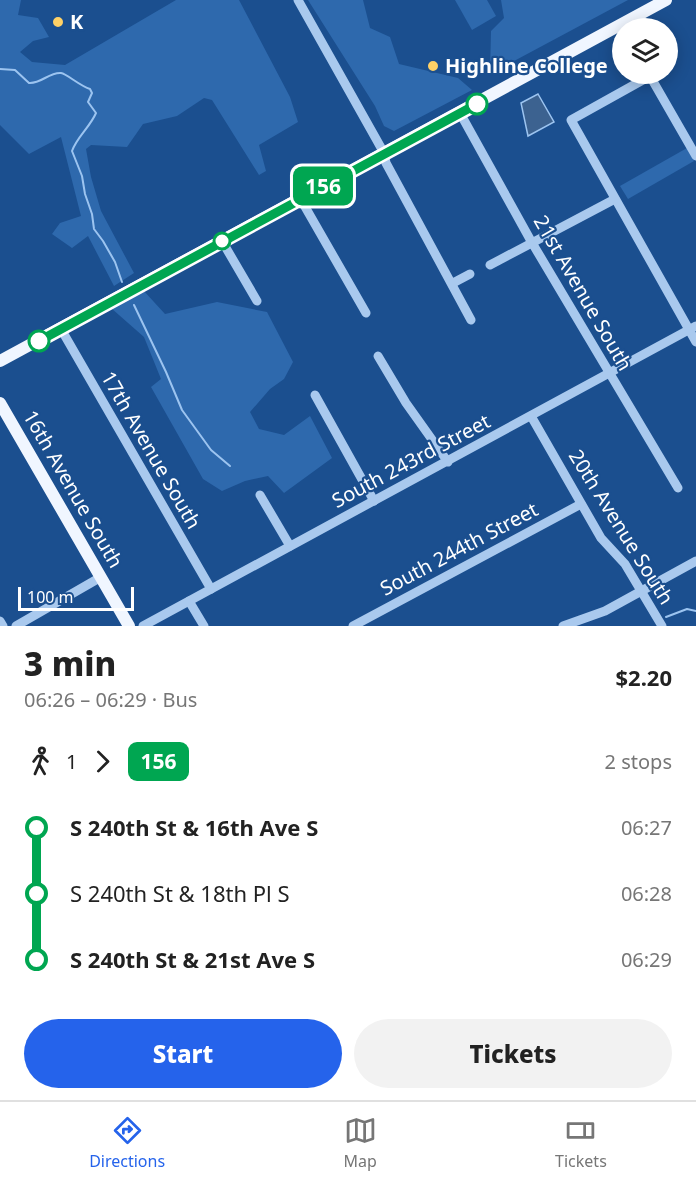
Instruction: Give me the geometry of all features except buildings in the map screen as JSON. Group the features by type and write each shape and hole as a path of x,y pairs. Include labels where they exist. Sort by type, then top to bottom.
{"main road":[{"path":"0,361 666,0"},
{"name":"16th Avenue South","path":"0,403 129,626"}],"street":[{"path":"298,0 384,153 386,163 471,320"},
{"path":"696,156 650,76 571,120 615,199 693,328 696,342"},
{"name":"21st Avenue South","path":"460,113 531,242 678,488"},
{"path":"300,198 366,313"},
{"path":"490,265 615,199"},
{"path":"222,241 257,302"},
{"path":"453,283 470,274"},
{"name":"South 243rd Street","path":"143,626 693,328"},
{"name":"17th Avenue South","path":"61,329 211,589"},
{"path":"378,356 406,402 448,462"},
{"path":"315,395 374,501"},
{"name":"20th Avenue South","path":"531,416 606,546 625,564 662,626"},
{"path":"260,495 290,546"},
{"name":"South 244th Street","path":"353,626 581,504"},
{"path":"563,626 596,615 696,561"},
{"path":"16,626 101,577"},
{"path":"189,601 204,626"},
{"path":"0,621 3,626"}],"shaded area":[{"path":"0,0 21,0 18,15 38,18 49,37 33,41 20,52 32,62 65,65 176,0 239,0 290,97 298,122 259,145 266,171 259,175 212,100 204,98 177,116 143,124 127,147 91,145 86,149 101,211 134,273 114,286 88,236 72,248 52,234 60,223 81,216 61,137 29,154 0,125"},
{"path":"308,0 363,0 370,28 390,37 399,64 458,78 472,90 394,131 384,126 375,106"},
{"path":"455,0 487,0 496,16 472,30"},
{"path":"501,0 628,0 490,74 491,31 504,18"},
{"path":"538,94 554,122 528,136 521,103"},
{"path":"687,148 694,161 628,199 620,186"},
{"path":"143,290 165,314 217,302 267,312 293,362 284,379 270,389 250,412 259,429 284,435 310,416 332,458 284,493 268,476 245,481 222,491 203,479 151,387 161,379 144,337 111,308"}],"waterway":[{"path":"0,69 15,70 29,83 61,73 90,89 92,93 88,102 96,113 72,151 82,176 94,229 115,262 122,282"},
{"path":"134,305 182,410 211,450 230,466"},
{"path":"666,617 687,609 696,611"}],"bus line":[{"name":"156","path":"39,341 477,104"}],"place":[{"name":"K","path":"58,22"},
{"name":"Highline College","path":"433,66"}]}
